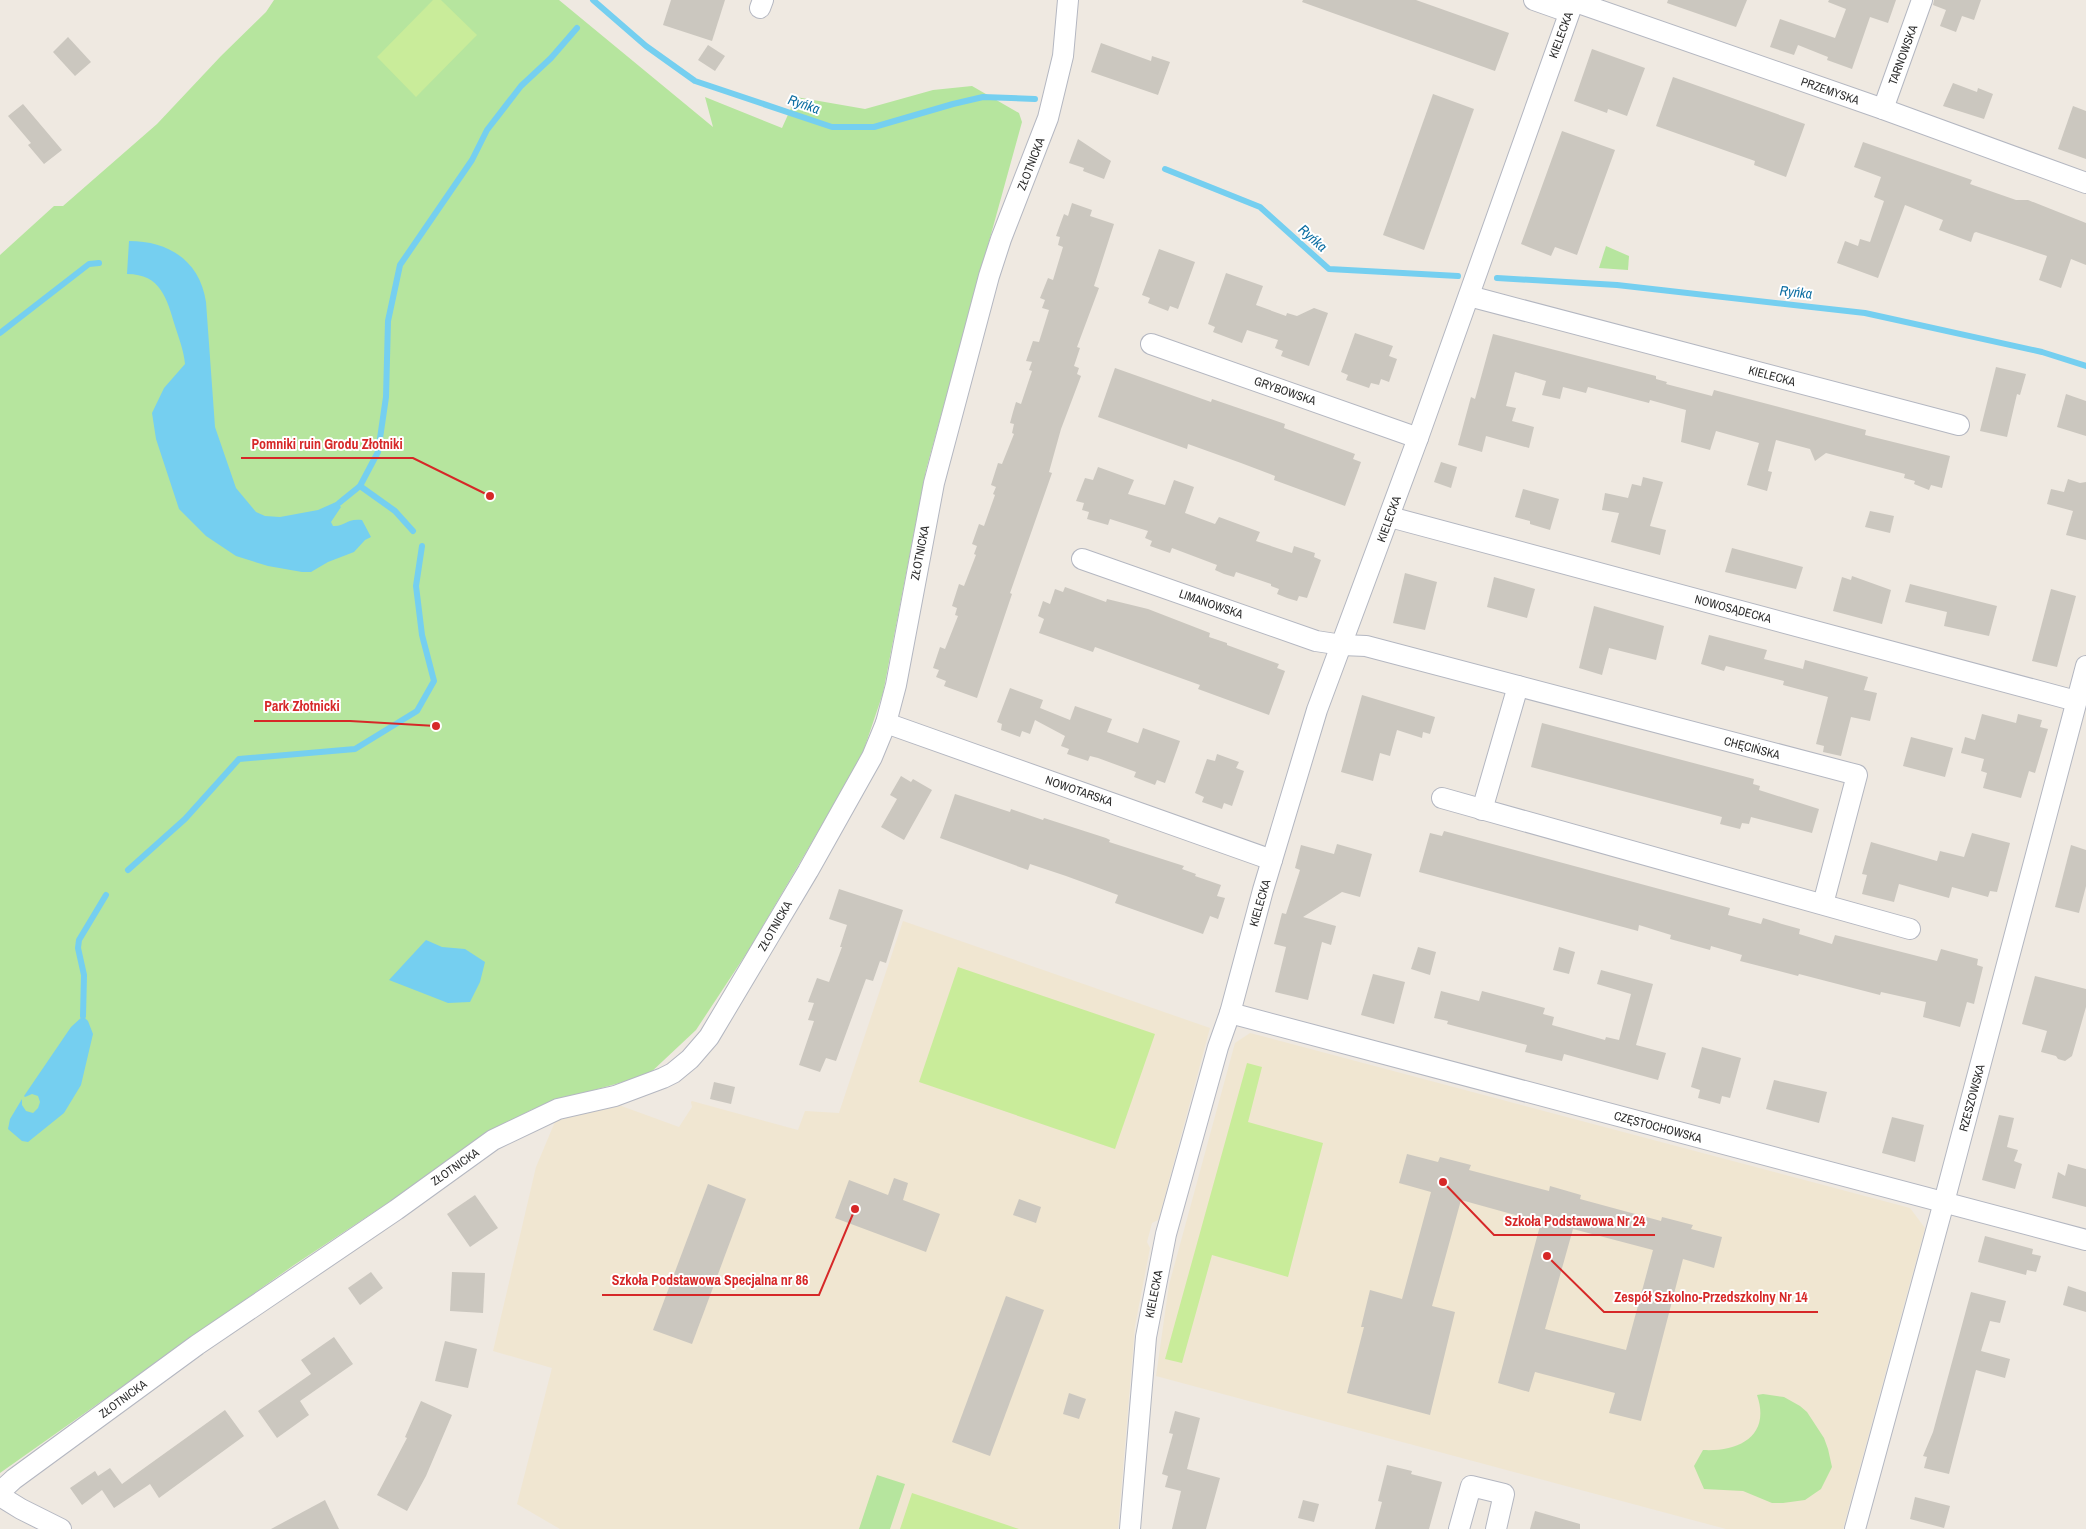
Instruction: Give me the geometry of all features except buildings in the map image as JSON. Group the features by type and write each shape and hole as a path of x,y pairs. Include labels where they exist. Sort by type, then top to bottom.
{"street":[{"name":"ZŁOTNICKA","path":"0,1492 14,1479 197,1345 396,1210 493,1140 558,1109 615,1096 663,1078 690,1059 709,1037 808,871 872,757 886,723 896,685 934,483 989,276 1048,118 1062,56 1068,0"},
{"name":"PRZEMYSKA","path":"1534,0 1572,4 1884,110 2086,183"},
{"name":"TARNOWSKA","path":"1884,110 1922,0"},
{"name":"KIELECKA","path":"1130,1529 1141,1383 1146,1337 1155,1287 1166,1234 1218,1046 1230,1013 1272,860 1317,710 1390,516 1572,4"},
{"name":"KIELECKA","path":"1469,296 1959,425"},
{"name":"GRYBOWSKA","path":"1151,344 1418,438"},
{"name":"NOWOSĄDECKA","path":"1390,516 2076,702"},
{"name":"LIMANOWSKA","path":"1082,559 1316,641 1342,645"},
{"name":"CHĘCIŃSKA","path":"1342,645 1366,646 1857,775 1822,904"},
{"name":"RZESZOWSKA","path":"1855,1529 2086,666"},
{"path":"1482,810 1518,686"},
{"name":"NOWOTARSKA","path":"886,723 1272,860"},
{"path":"1442,798 1910,929"},
{"name":"CZĘSTOCHOWSKA","path":"1230,1013 2086,1240"},
{"path":"1459,1529 1471,1486 1504,1494 1496,1529"},
{"path":"0,1496 21,1509 62,1529"}],"shaded area":[{"path":"903,921 1210,1028 1160,1214 1158,1220 1152,1223 1147,1242 1150,1248 1135,1326 1118,1529 560,1529 517,1504 552,1368 493,1351 536,1167 557,1117 616,1104 679,1127 692,1107 692,1101 798,1130 805,1111 839,1113"},
{"path":"1250,1033 1910,1208 1925,1228 1843,1529 1726,1529 1156,1376 1169,1285 1235,1043"}],"green space":[{"path":"274,0 559,0 713,127 705,97 782,128 796,97 865,109 933,90 972,86 1019,113 1022,122 926,470 883,693 861,758 750,948 696,1030 648,1075 551,1102 531,1110 476,1141 436,1171 294,1265 0,1473 0,255 54,206 63,206 157,124 221,56 266,12"},
{"path":"433,0 441,0 477,35 416,97 377,57"},
{"path":"1606,246 1629,256 1628,270 1599,268"},
{"path":"958,967 1155,1034 1115,1149 919,1082"},
{"path":"1247,1063 1262,1067 1248,1122 1323,1143 1288,1277 1212,1255 1182,1363 1165,1359"},
{"path":"1757,1395 1784,1397 1800,1406 1807,1412 1824,1438 1832,1467 1821,1489 1805,1500 1772,1503 1743,1491 1704,1489 1694,1466 1703,1450 1729,1448 1749,1439 1756,1431 1760,1421"},
{"path":"877,1475 905,1484 890,1529 859,1529"},
{"path":"912,1493 1019,1529 900,1529"}],"water":[{"path":"129,241 144,242 169,249 190,265 203,288 206,302 215,427 236,488 256,512 265,516 280,517 318,510 336,502 341,507 331,522 333,526 352,520 362,520 371,537 365,540 354,552 328,562 311,572 268,566 236,556 206,536 179,509 156,439 152,413 164,388 185,364 184,354 169,306 161,290 148,278 127,274"},
{"path":"426,940 442,947 465,949 485,962 480,982 470,1002 448,1003 389,980"},
{"path":"83,1016 88,1021 93,1034 81,1085 64,1113 28,1142 22,1141 8,1129 10,1119 22,1099 22,1105 26,1111 33,1113 38,1108 40,1102 38,1096 32,1094 24,1096 71,1027"}],"waterway":[{"name":"Ryńka","path":"593,0 646,46 695,81 832,127 874,127 983,97 1035,99"},
{"path":"339,503 360,486 378,452 386,397 388,321 400,265 472,160 487,130 521,86 551,58 577,28"},
{"name":"Ryńka","path":"1165,169 1260,207 1329,269 1458,276"},
{"path":"0,333 89,264 99,263"},
{"name":"Ryńka","path":"1497,278 1617,285 1865,313 2042,352 2086,366"},
{"path":"360,486 395,511 413,531"},
{"path":"128,870 185,819 239,759 355,749 417,711 434,681 422,635 416,586 422,546"},
{"path":"83,1016 84,975 78,948 79,940 106,895"}],"place":[{"name":"Pomniki ruin Grodu Złotniki","path":"490,496"},
{"name":"Park Złotnicki","path":"436,726"},
{"name":"Szkoła Podstawowa Nr 24","path":"1443,1182"},
{"name":"Szkoła Podstawowa Specjalna nr 86","path":"855,1209"},
{"name":"Zespół Szkolno-Przedszkolny Nr 14","path":"1547,1256"}]}
